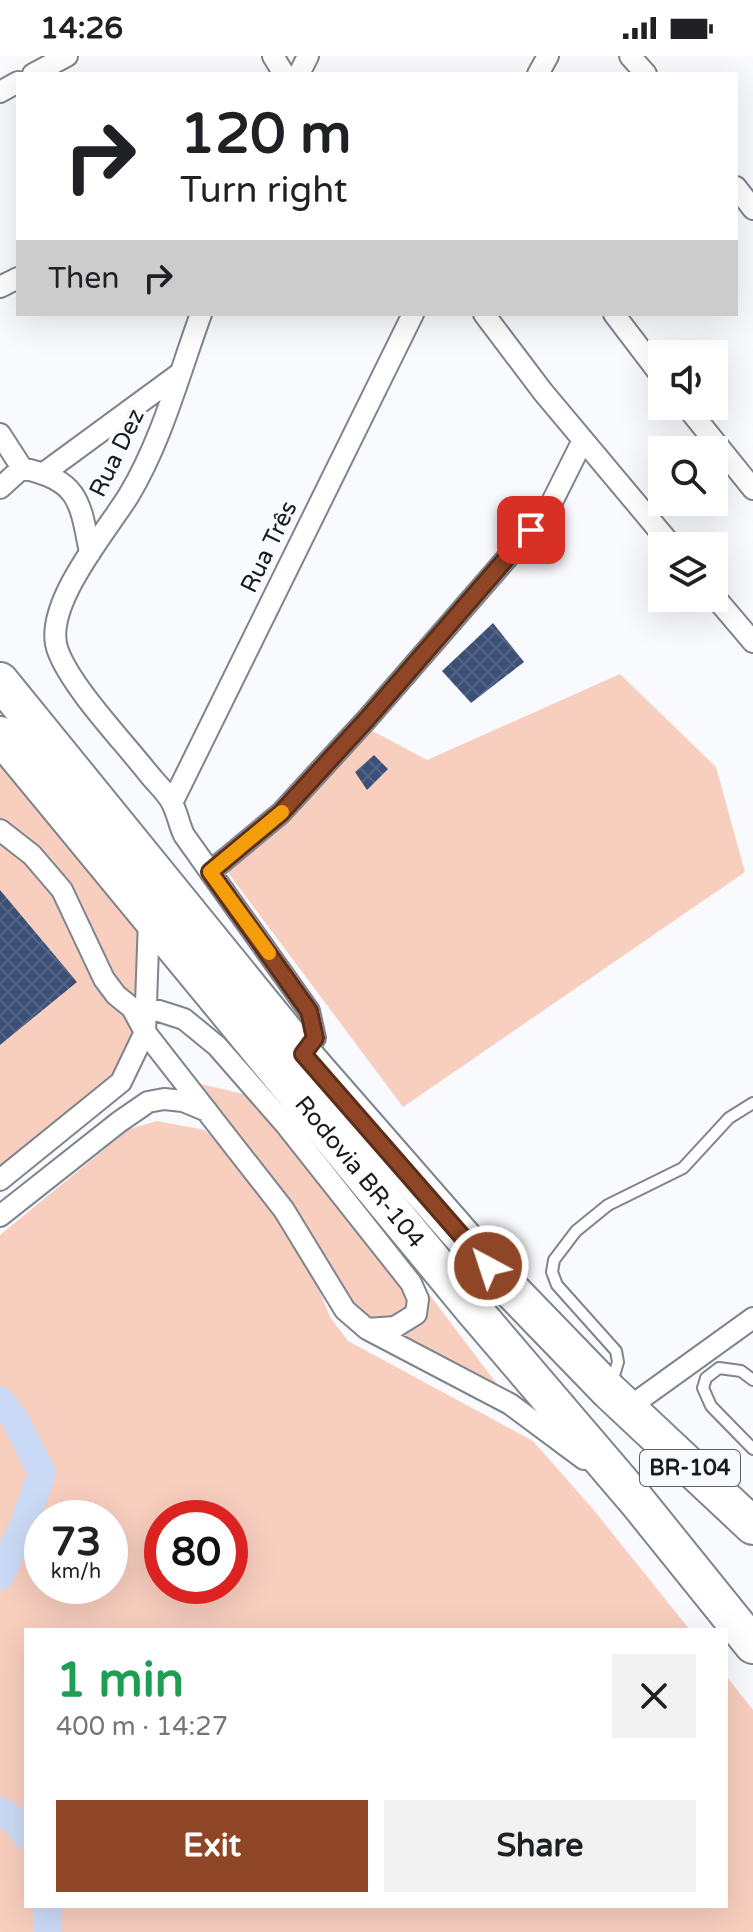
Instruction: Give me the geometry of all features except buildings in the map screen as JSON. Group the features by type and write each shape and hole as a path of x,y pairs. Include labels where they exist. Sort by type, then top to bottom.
{"highway":[{"name":"Rodovia BR-104","path":"0,681 303,1054 488,1266 618,1400 753,1526"},
{"name":"Rodovia BR-104","path":"0,735 463,1297 637,1501 753,1645"}],"street":[{"path":"37,72 67,56"},
{"path":"630,56 644,72"},
{"path":"738,190 753,209"},
{"name":"Rua Dez","path":"200,316 165,415 131,492 90,553 62,605 55,628 55,642 65,667 172,803 184,835 309,1011 315,1038 303,1054"},
{"name":"Rua Três","path":"172,803 412,316"},
{"path":"486,316 660,532"},
{"path":"616,316 648,359"},
{"path":"44,473 179,374"},
{"path":"697,420 753,489"},
{"path":"0,434 22,468 44,473 59,481 74,497 90,553"},
{"path":"210,872 281,813 547,512 583,440"},
{"path":"0,488 22,468"},
{"path":"728,612 753,642"},
{"path":"0,830 32,855 62,890 104,979 116,995 139,1008 184,1019 217,1046 286,1125 411,1283 418,1299 416,1314 395,1327 367,1329"},
{"path":"149,913 139,1008 145,1032 284,1210 345,1310 367,1329 532,1418 637,1501"},
{"path":"0,1180 121,1082 145,1032"},
{"path":"0,1216 109,1129 148,1102 164,1099 183,1101 210,1112"},
{"path":"618,1400 753,1318"}],"lane":[{"path":"618,1400 616,1351 557,1285 552,1272 554,1260 567,1241 597,1212 683,1168 729,1118 753,1103"},
{"path":"753,1380 741,1371 719,1368 706,1378 703,1388 711,1406 753,1449"}],"shaded area":[{"path":"620,674 716,767 745,872 403,1107 226,870 367,728 427,760"},
{"path":"0,743 142,917 145,1012 118,1080 0,1178"},
{"path":"197,1083 256,1097 411,1291 405,1317 373,1324 355,1311"},
{"path":"157,1121 205,1130 238,1165 307,1259 330,1317 348,1341 533,1441 592,1508 688,1628 24,1628 24,1908 728,1908 728,1679 753,1710 753,1932 0,1932 0,1235 129,1129"},
{"path":"420,1282 506,1396 391,1336 409,1326"}],"waterway":[{"path":"0,1400 16,1421 42,1473 23,1527 0,1576"},
{"path":"0,1811 20,1825 24,1832"},
{"path":"48,1908 48,1932"}],"slow traffic":[{"path":"269,953 210,872 282,812"}],"route":[{"path":"488,1266 303,1054 315,1038 309,1011 210,872 281,813 531,530"}]}
